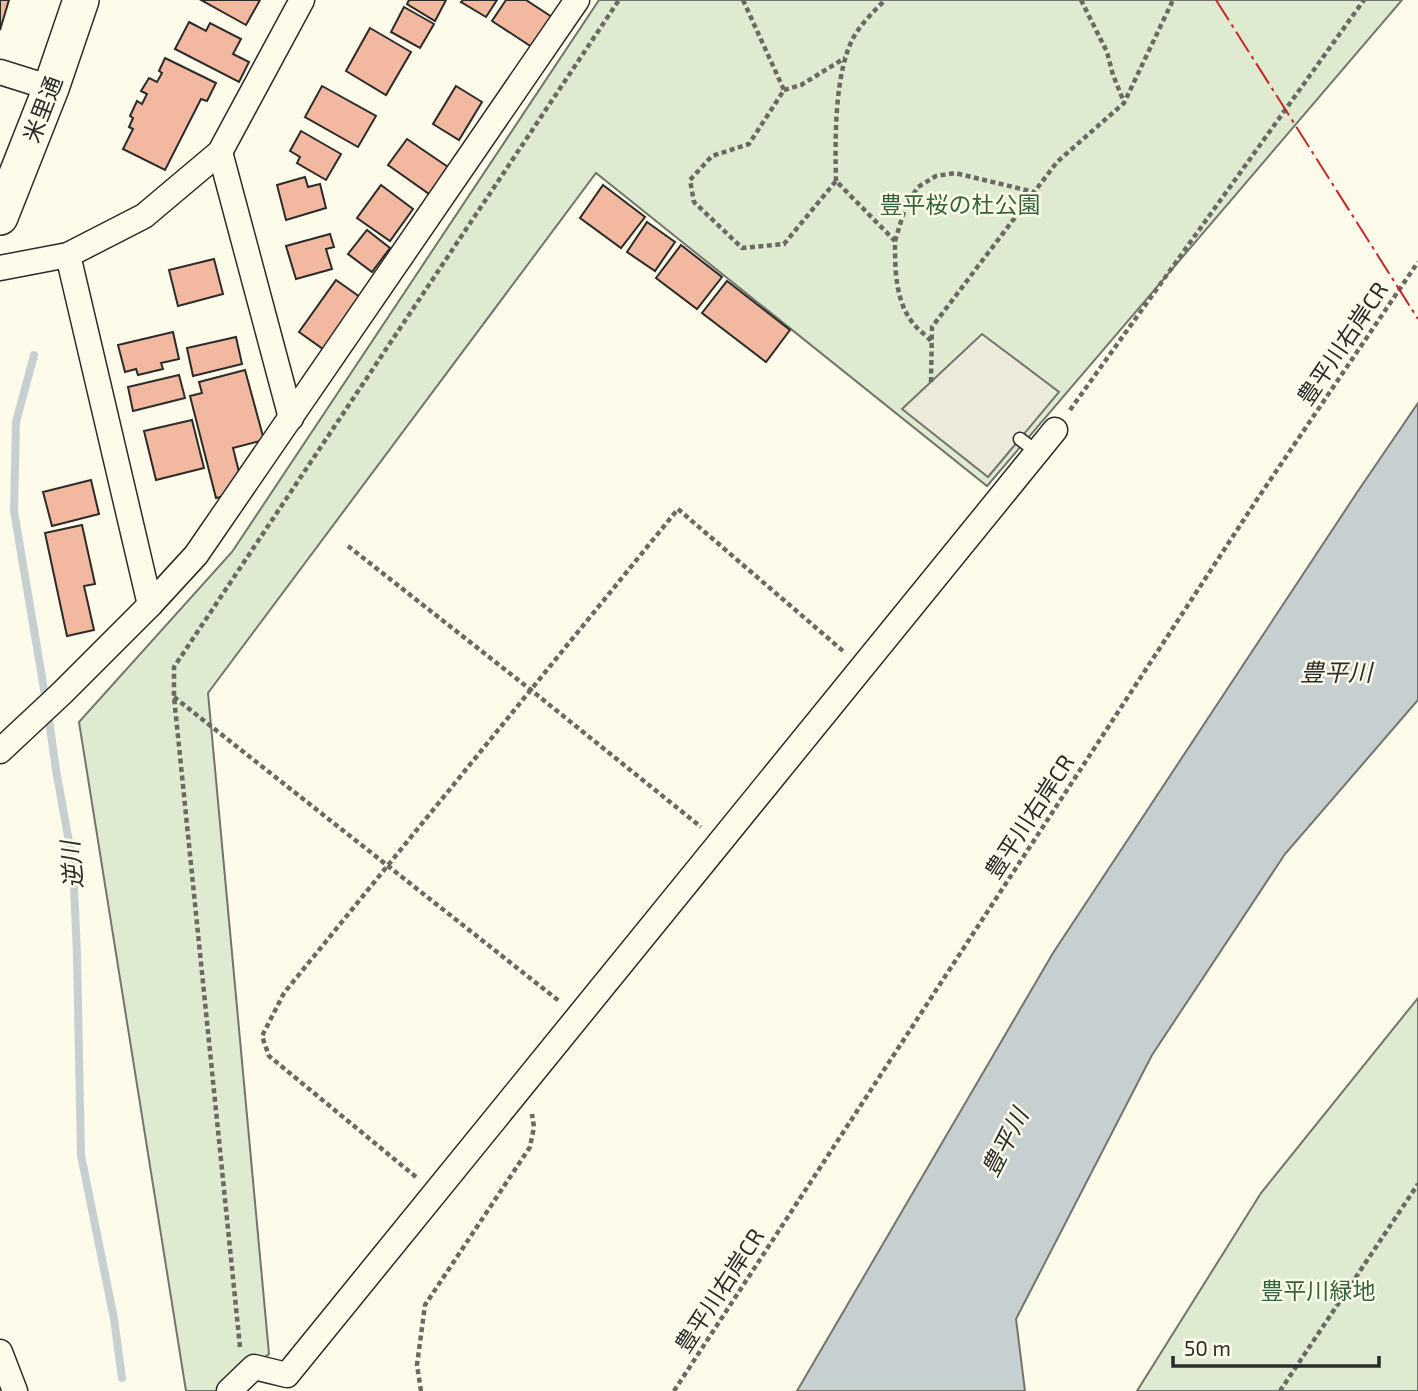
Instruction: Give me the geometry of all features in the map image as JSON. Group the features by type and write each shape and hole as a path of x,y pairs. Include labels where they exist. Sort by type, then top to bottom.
{"street":[{"name":"米里通","path":"0,217 51,88 81,0"},
{"path":"0,268 68,255 144,216 220,152 302,0"},
{"path":"4,748 62,694 196,555 577,0"},
{"path":"0,72 51,88"},
{"path":"220,152 291,418"},
{"path":"68,255 150,605"},
{"path":"236,1385 254,1367 287,1375 863,667 1028,445 1055,430"},
{"path":"0,1352 15,1391"}],"path":[{"path":"236,1385 174,697 174,667 619,0"},
{"path":"743,0 784,90"},
{"path":"846,57 801,85 784,90 749,144 712,156 690,180 694,202 742,248 784,244 836,181 836,130 840,85 846,57 856,33 885,0"},
{"path":"1080,0 1107,52 1124,103"},
{"path":"931,382 932,327 1057,162 1124,103 1173,0"},
{"path":"1055,430 1364,0"},
{"path":"932,342 912,323 898,295 895,263 895,241 906,205 918,187 936,176 955,173 1034,192"},
{"path":"836,181 895,241"},
{"name":"豊平川右岸CR","path":"674,1391 1241,524 1418,262"},
{"path":"436,1193 269,1056 262,1036 284,993 678,509 863,667"},
{"path":"348,546 720,842"},
{"path":"174,697 579,1017"},
{"path":"421,1391 416,1365 425,1305 530,1147 534,1127 526,1082"},
{"path":"1280,1391 1418,1184"}],"green space":[{"name":"豊平桜の杜公園","path":"599,0 1402,0 987,486 596,173 208,693 269,1354 217,1391 186,1391 79,722 232,552"},
{"name":"豊平川緑地","path":"1418,998 1418,1391 1137,1391 1261,1193"}],"shaded area":[{"path":"982,334 1059,392 988,477 902,409"}],"water":[{"name":"豊平川","path":"1418,403 1418,700 1285,854 1152,1055 1016,1319 1025,1391 797,1391 1053,953"}],"building":[{"path":"0,0 9,0 0,30"},
{"path":"201,0 260,0 246,25"},
{"path":"409,0 446,0 435,21 407,4"},
{"path":"497,0 486,17 461,2"},
{"path":"506,0 526,0 555,19 535,49 492,21"},
{"path":"404,7 434,24 420,48 391,32"},
{"path":"189,22 206,31 210,23 241,39 233,54 249,62 239,82 175,49"},
{"path":"370,28 411,52 386,95 346,71"},
{"path":"165,58 216,83 207,101 201,99 165,170 123,149 133,129 129,127 133,118 130,116 137,101 142,104 147,94 141,91 149,78 157,82"},
{"path":"322,86 376,116 358,147 305,117"},
{"path":"456,86 482,102 459,140 433,124"},
{"path":"301,131 341,154 326,180 297,163 300,157 290,151"},
{"path":"407,139 451,169 432,196 388,165"},
{"path":"305,177 308,187 320,184 326,208 286,220 277,185"},
{"path":"381,185 413,209 390,241 357,218"},
{"path":"603,185 645,217 621,248 580,218"},
{"path":"647,222 675,242 655,271 627,252"},
{"path":"367,230 390,248 372,272 348,254"},
{"path":"330,234 334,247 326,249 332,269 296,279 286,246"},
{"path":"681,245 722,277 697,309 656,278"},
{"path":"214,259 223,294 178,306 169,270"},
{"path":"336,280 360,297 323,349 299,332"},
{"path":"727,281 790,330 766,362 702,313"},
{"path":"173,332 179,359 161,363 163,369 138,375 136,369 125,372 118,345"},
{"path":"236,337 242,364 193,376 187,348"},
{"path":"245,370 264,440 233,448 241,480 234,494 216,498 190,396 202,393 199,382"},
{"path":"179,375 185,398 133,411 128,387"},
{"path":"192,420 204,468 156,480 144,431"},
{"path":"91,480 99,514 52,526 43,492"},
{"path":"82,525 95,584 84,586 94,630 67,636 45,533"}],"waterway":[{"name":"逆川","path":"34,355 16,422 14,511 46,701"},
{"name":"逆川","path":"48,713 73,864 81,1155 114,1319 122,1378"}],"power":[{"path":"1216,0 1418,319"}]}
